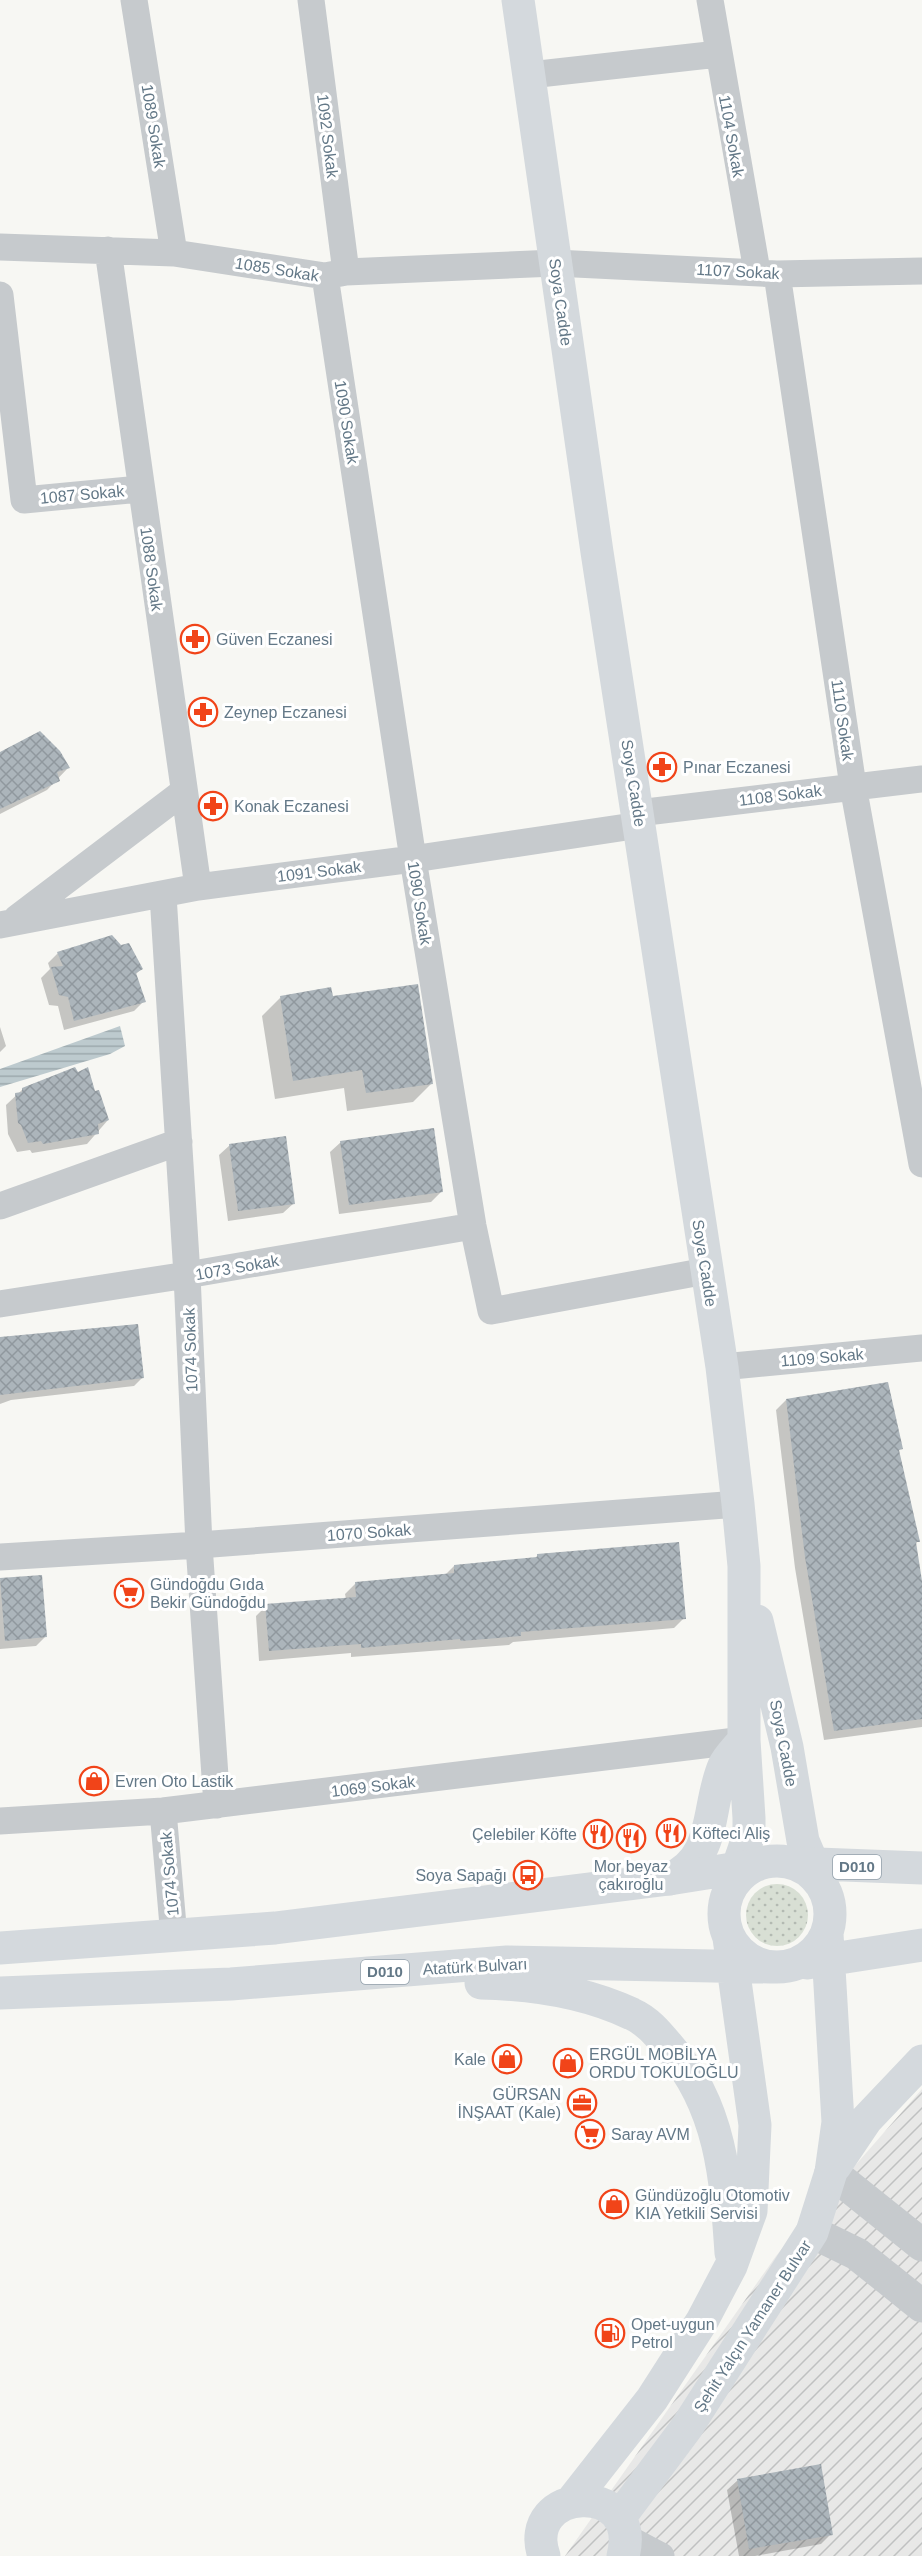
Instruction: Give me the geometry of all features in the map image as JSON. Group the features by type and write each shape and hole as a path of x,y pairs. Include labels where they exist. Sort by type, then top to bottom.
{"main road":[{"name":"Soya Cadde","path":"518,0 555,263 722,1367 744,1566 744,1740 749,1827 742,1873"},
{"name":"Soya Cadde","path":"744,1566 787,1747 808,1870"},
{"path":"669,1879 680,1874 700,1856 709,1834 724,1765 744,1740"},
{"path":"0,1948 275,1928 669,1879 742,1873 774,1861 808,1870 829,1899 831,1916 828,1947"},
{"name":"D010","path":"808,1870 922,1868"},
{"path":"572,2501 652,2399 702,2321 731,2266 751,2211 755,2125 731,1952 724,1921 725,1904 742,1873"},
{"path":"731,1952 739,1952 753,1962 779,1967 828,1947 922,1945"},
{"name":"Şehit Yalçın Yamaner Bulvar","path":"622,2537 687,2427 812,2232 831,2172 838,2122 828,1947"},
{"name":"Atatürk Bulvarı","path":"0,1993 219,1984 507,1962 731,1952"},
{"path":"308,1978 519,1984 589,1998 634,2014 653,2028 684,2064 704,2098 719,2142 727,2186 731,2266"},
{"path":"831,2172 866,2120 922,2061"},
{"path":"543,2555 544,2528 550,2516 560,2507 572,2501 585,2499 609,2508 622,2537"}],"street":[{"name":"1089 Sokak","path":"134,0 174,253"},
{"name":"1092 Sokak","path":"311,0 335,274"},
{"name":"1104 Sokak","path":"710,0 718,54 767,273"},
{"path":"530,75 718,54"},
{"name":"1085 Sokak","path":"0,247 174,253 335,274 555,263"},
{"name":"1088 Sokak","path":"108,250 198,887"},
{"name":"1107 Sokak","path":"555,263 767,273 922,271"},
{"name":"1110 Sokak","path":"767,273 853,786 922,1164"},
{"name":"1090 Sokak","path":"335,274 412,859 473,1226 490,1311 706,1271"},
{"name":"1087 Sokak","path":"0,295 24,500 140,489"},
{"name":"1108 Sokak","path":"639,819 853,786 922,779"},
{"path":"6,923 183,792"},
{"name":"1091 Sokak","path":"6,923 198,887 412,859 639,819"},
{"name":"1074 Sokak","path":"163,895 187,1275 198,1545 217,1805"},
{"path":"0,1206 179,1142"},
{"name":"1073 Sokak","path":"0,1304 187,1275 473,1226"},
{"name":"1109 Sokak","path":"722,1367 922,1348"},
{"name":"1070 Sokak","path":"0,1557 198,1545 738,1504"},
{"name":"1069 Sokak","path":"0,1821 163,1811 744,1740"},
{"name":"1074 Sokak","path":"163,1811 174,1937"},
{"path":"831,2172 922,2245"},
{"path":"812,2232 857,2254 922,2306"},
{"path":"622,2537 661,2556"}],"shaded area":[{"path":"120,1026 125,1046 110,1054 0,1087 0,1069"},
{"path":"777,1884 799,1893 808,1915 799,1937 777,1946 755,1937 746,1915 755,1893"},
{"path":"922,2089 922,2556 565,2556 776,2256"}],"building":[{"path":"40,731 60,751 70,768 57,772 60,781 0,809 0,752"},
{"path":"112,935 121,945 129,943 143,969 136,973 146,1002 74,1021 68,997 59,995 51,967 63,966 57,952"},
{"path":"418,984 433,1084 366,1093 362,1070 293,1081 280,996 331,987 333,996"},
{"path":"75,1067 78,1072 88,1067 95,1091 99,1090 109,1120 98,1124 99,1134 43,1144 41,1141 28,1143 18,1123 15,1093 22,1092 22,1088"},
{"path":"434,1128 443,1192 349,1205 340,1141"},
{"path":"286,1136 295,1204 238,1211 229,1144"},
{"path":"138,1324 144,1378 0,1395 0,1337"},
{"path":"888,1382 903,1449 899,1450 920,1542 916,1542 922,1581 922,1719 834,1731 805,1557 786,1399"},
{"path":"679,1542 686,1619 521,1632 521,1636 461,1641 460,1639 361,1648 361,1644 269,1651 265,1604 356,1597 355,1582 454,1573 454,1565 537,1557 537,1554"},
{"path":"42,1575 47,1637 5,1641 0,1578"},
{"path":"821,2464 833,2535 749,2549 737,2479"}],"place":[{"name":"Güven Eczanesi","path":"195,639"},
{"name":"Zeynep Eczanesi","path":"203,712"},
{"name":"Pınar Eczanesi","path":"662,767"},
{"name":"Konak Eczanesi","path":"213,806"},
{"name":"Gündoğdu Gıda Bekir Gündoğdu","path":"129,1593"},
{"name":"Evren Oto Lastik","path":"94,1781"},
{"name":"Köfteci Aliş","path":"671,1833"},
{"name":"Çelebiler Köfte","path":"598,1834"},
{"name":"Mor beyaz çakıroğlu","path":"631,1838"},
{"name":"Soya Sapağı","path":"528,1875"},
{"name":"Kale","path":"507,2059"},
{"name":"ERGÜL MOBİLYA ORDU TOKULOĞLU","path":"568,2063"},
{"name":"GÜRSAN İNŞAAT (Kale)","path":"582,2103"},
{"name":"Saray AVM","path":"590,2134"},
{"name":"Gündüzoğlu Otomotiv KIA Yetkili Servisi","path":"614,2204"},
{"name":"Opet-uygun Petrol","path":"610,2333"}]}
